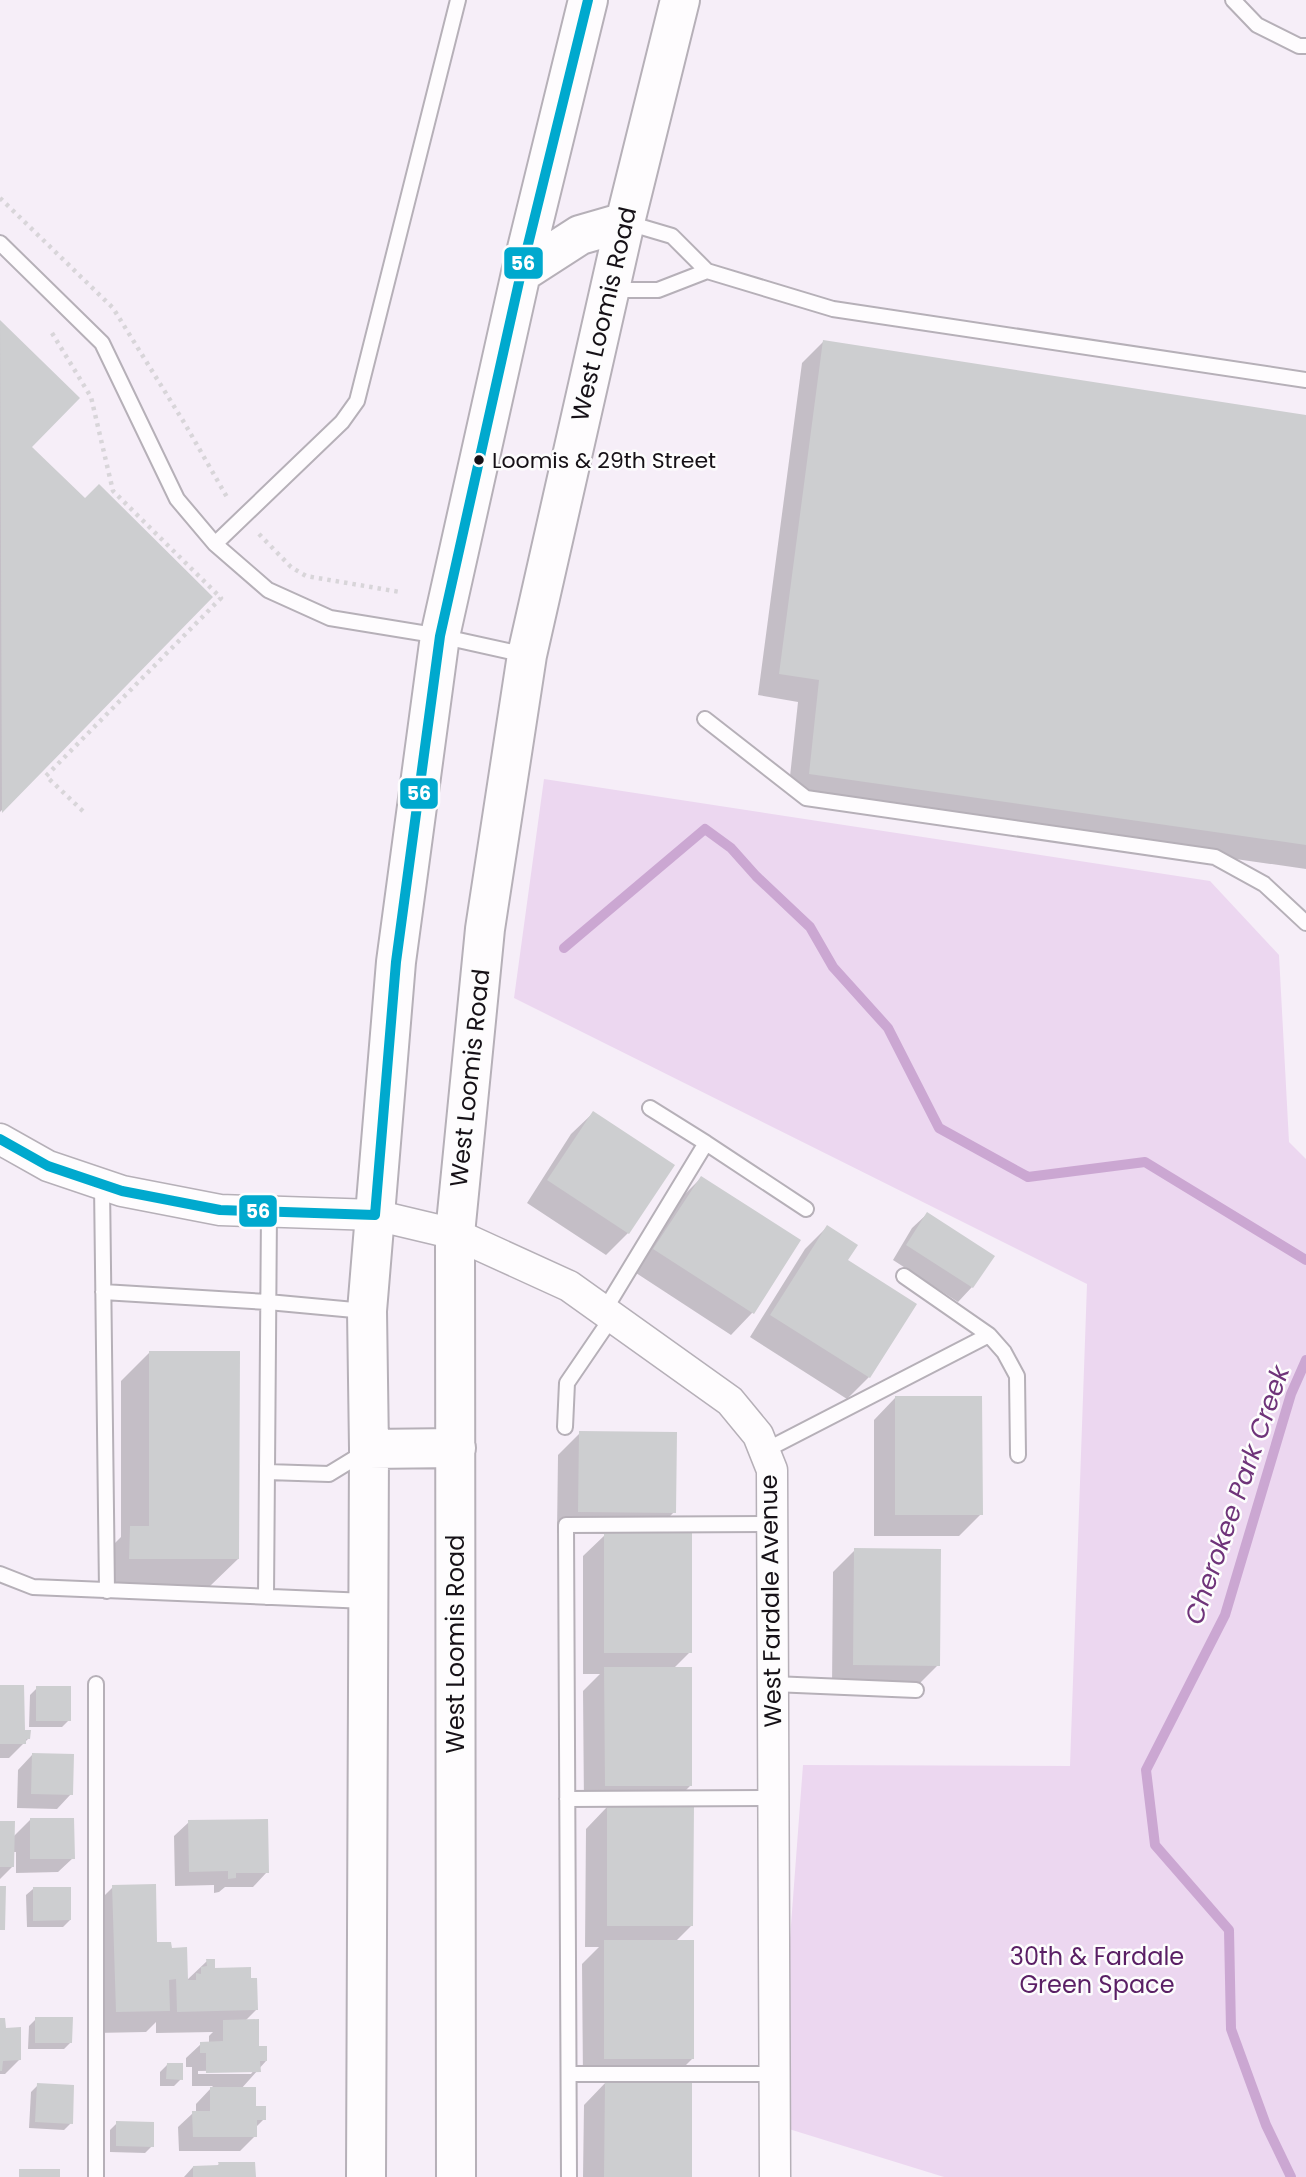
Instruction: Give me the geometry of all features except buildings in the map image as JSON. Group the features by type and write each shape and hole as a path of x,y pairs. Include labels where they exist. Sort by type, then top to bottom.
{"main road":[{"path":"366,2177 369,1449 367,1311 396,962 440,636 521,273 589,0"},
{"name":"West Loomis Road","path":"456,2177 455,1234 485,929 527,655 609,290 680,0"},
{"path":"521,273 580,235 625,222"},
{"path":"369,1449 456,1448"}],"street":[{"name":"West Fardale Avenue","path":"0,1139 48,1166 122,1191 220,1210 375,1215 455,1234 569,1286 730,1401 758,1435 772,1470 775,2177"}],"lane":[{"path":"215,544 342,422 357,401 458,0"},
{"path":"1233,0 1257,25 1299,46 1306,46"},
{"path":"625,222 672,236 707,271 832,309 1306,380"},
{"path":"0,243 102,343 177,499 215,544 268,590 330,618 440,636 527,655"},
{"path":"609,290 658,289 707,271"},
{"path":"705,719 806,798 1215,857 1265,884 1306,923"},
{"path":"650,1108 806,1209"},
{"path":"565,1427 567,1383 706,1143"},
{"path":"102,1185 107,1591"},
{"path":"266,1597 269,1212"},
{"path":"904,1276 989,1335 1004,1352 1017,1376 1018,1455"},
{"path":"103,1292 367,1311"},
{"path":"764,1451 989,1335"},
{"path":"267,1472 329,1474 369,1449"},
{"path":"569,2177 566,1525 772,1524"},
{"path":"0,1574 33,1587 368,1601"},
{"path":"773,1684 916,1690"},
{"path":"96,1685 96,2177"},
{"path":"567,1799 774,1798"},
{"path":"569,2074 776,2074"}],"path":[{"path":"0,198 113,308 227,498 291,567 306,576 400,592"},
{"path":"48,326 91,397 113,491 221,598 46,776 86,814"}],"green space":[{"name":"30th & Fardale Green Space","path":"544,779 1210,881 1279,955 1289,1142 1306,1159 1306,2177 944,2177 776,2125 803,1765 1070,1766 1087,1284 514,998"}],"waterway":[{"name":"Cherokee Park Creek","path":"564,948 705,829 731,848 756,876 810,927 833,967 888,1028 939,1128 1028,1177 1145,1162 1306,1260"},
{"name":"Cherokee Park Creek","path":"1291,2177 1266,2125 1231,2029 1229,1930 1155,1845 1146,1770 1225,1615 1291,1394 1306,1360"}],"transit line":[{"name":"56","path":"0,1139 48,1166 122,1191 220,1210 375,1215 396,962 440,636 521,273 588,0"}],"place":[{"name":"Loomis & 29th Street","path":"479,460"}]}
